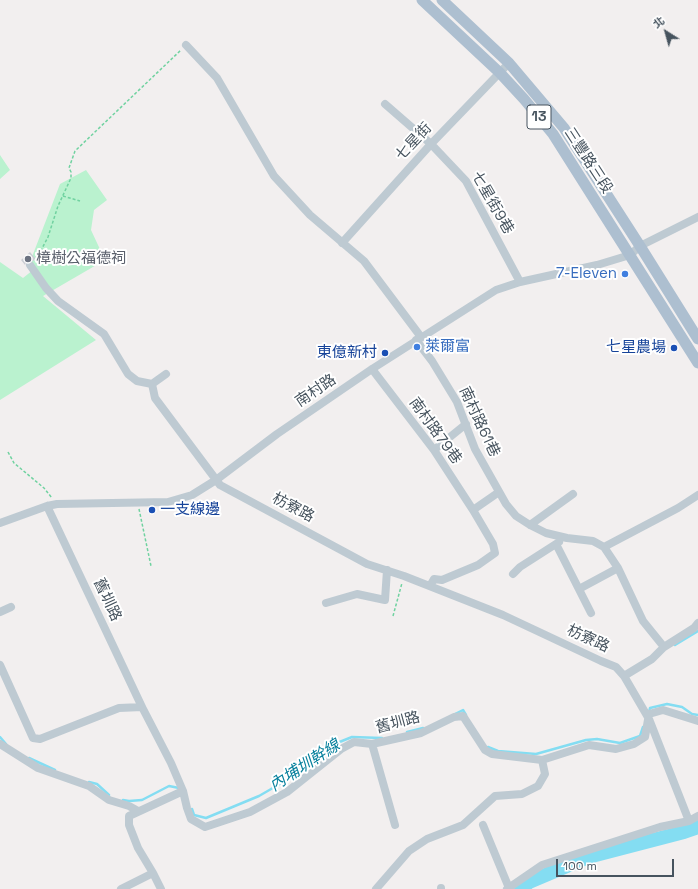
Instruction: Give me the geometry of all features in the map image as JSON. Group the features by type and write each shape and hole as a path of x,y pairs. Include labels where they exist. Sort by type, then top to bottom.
{"main road":[{"name":"三豐路三段","path":"422,0 500,73 553,134 698,363"},
{"name":"三豐路三段","path":"442,0 509,63 564,128 698,339"}],"street":[{"name":"南村路61巷","path":"186,45 217,78 274,176 310,215 364,261 418,339 457,402 475,449 506,504 516,516 530,525"},
{"name":"七星街","path":"342,243 431,144 509,63"},
{"name":"七星街9巷","path":"385,104 431,144 466,180 520,282"},
{"name":"南村路","path":"0,523 47,506 57,504 168,502 192,495 216,480 277,434 372,369 496,290 520,282 597,265 630,254 640,246 698,217"},
{"path":"30,265 46,288 58,301 104,334 128,374 136,381 152,384 166,374"},
{"name":"南村路79巷","path":"372,369 434,450 493,544 494,553 478,564 442,580 434,579 430,586"},
{"name":"枋寮路","path":"152,384 155,398 220,485 367,564 404,576 503,615 616,667 624,676"},
{"path":"434,450 466,424"},
{"path":"473,510 499,492"},
{"path":"573,494 530,525 546,533 567,538 593,541 604,547 618,568 643,621 664,647"},
{"path":"604,547 678,508 698,494"},
{"name":"舊圳路","path":"47,506 142,707 171,763 183,791 191,819 205,827 250,812 287,792 341,749 354,742 372,744 421,733 454,717 463,716 485,750 492,754 542,760 589,745 616,749 634,744 645,737 649,719"},
{"path":"513,574 520,567 567,538"},
{"path":"556,544 591,613"},
{"path":"579,589 618,568"},
{"path":"326,603 357,594 384,600 387,570"},
{"path":"0,612 11,607"},
{"path":"689,821 649,719 624,676 652,659 664,647 694,628 698,623"},
{"path":"0,665 33,738 40,739 119,708 142,707"},
{"path":"649,719 650,714 663,710 698,721"},
{"path":"0,744 38,768 89,786 108,800 129,806 138,811"},
{"path":"372,744 395,825"},
{"path":"376,889 409,851 427,839 463,825 496,796 522,794 538,786 545,774 542,760"},
{"path":"161,889 138,848 130,825 129,816 183,791"},
{"path":"483,825 508,888 542,865 660,827 689,821 698,816"},
{"path":"121,889 153,873"}],"path":[{"path":"30,265 37,259 48,237 70,178 71,172 69,168 74,151 186,45"},
{"path":"63,196 80,201"},
{"path":"8,452 14,463 44,488 57,504"},
{"path":"138,503 151,566"},
{"path":"393,616 404,576"}],"green space":[{"path":"0,155 10,170 0,179"},
{"path":"86,170 107,200 94,210 91,230 105,260 43,296 96,340 0,400 0,262 23,278 33,270 30,262 60,184"}],"building":[{"name":"樟樹公福德祠","path":"30,252 36,259 33,261 27,260 25,265 21,260"}],"waterway":[{"path":"675,645 698,631"},
{"name":"內埔圳幹線","path":"649,712 650,708 667,704 682,707 692,714 698,715"},
{"name":"內埔圳幹線","path":"455,714 463,710 466,715"},
{"name":"內埔圳幹線","path":"488,747 498,751 536,754 586,740 597,739 620,743 640,736 643,727"},
{"name":"內埔圳幹線","path":"407,732 423,728"},
{"name":"內埔圳幹線","path":"0,737 6,744"},
{"name":"內埔圳幹線","path":"192,809 194,815 206,818 259,796 278,785 337,743 352,737 382,738"},
{"name":"內埔圳幹線","path":"29,758 55,770"},
{"name":"內埔圳幹線","path":"89,782 97,784 109,795"},
{"name":"內埔圳幹線","path":"123,800 142,800 169,786 179,788"},
{"path":"521,889 529,882 588,857 698,827"}],"place":[{"name":"樟樹公福德祠","path":"28,259"},
{"name":"7-Eleven","path":"625,274"},
{"name":"萊爾富","path":"417,347"},
{"name":"七星農場","path":"674,348"},
{"name":"東億新村","path":"385,353"},
{"name":"一支線邊","path":"152,510"}]}
